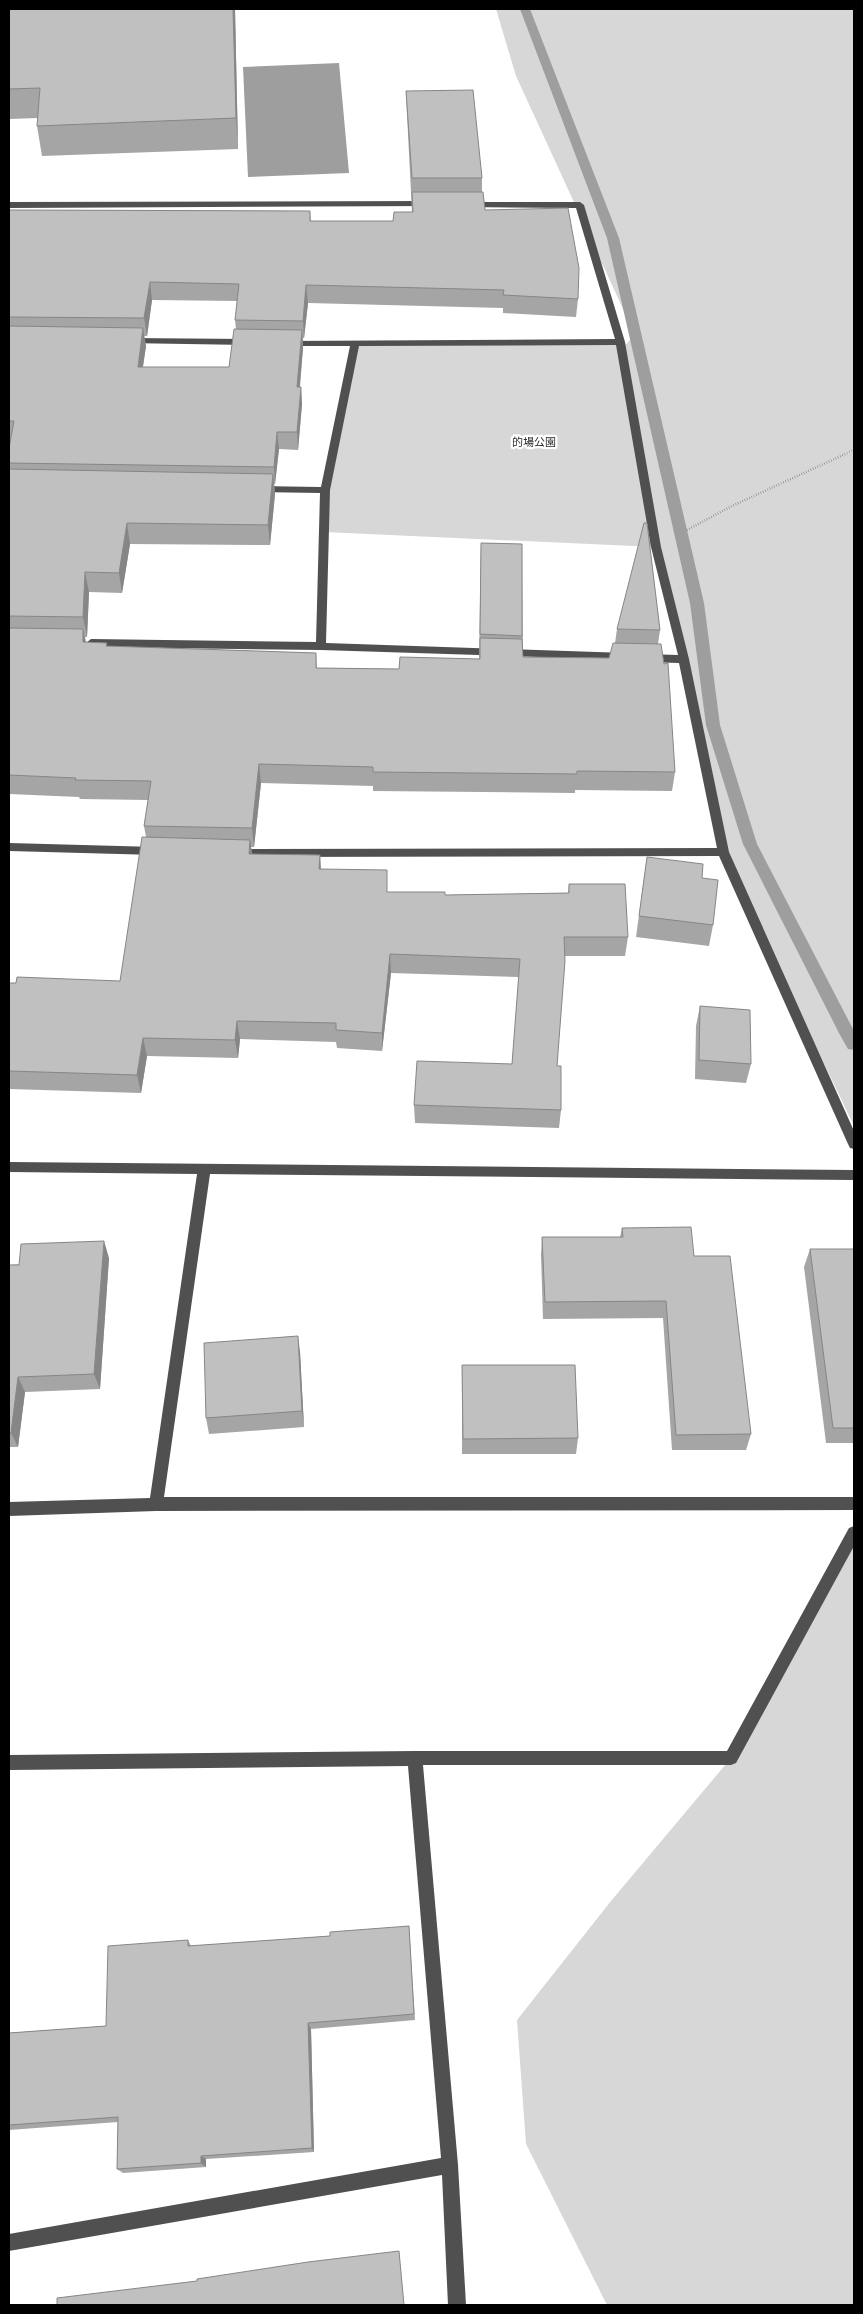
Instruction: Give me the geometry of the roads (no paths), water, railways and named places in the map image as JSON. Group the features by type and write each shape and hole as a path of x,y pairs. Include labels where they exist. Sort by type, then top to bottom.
{"street":[{"path":"9,205 442,204"},
{"path":"462,205 580,205 620,342 656,547 684,659 723,852 854,1144"},
{"path":"118,340 256,342"},
{"path":"276,343 620,342"},
{"path":"321,646 325,490 355,344"},
{"path":"246,488 325,490"},
{"path":"77,643 321,646 684,659"},
{"path":"9,847 172,851"},
{"path":"220,852 723,852"},
{"path":"9,1167 854,1175"},
{"path":"156,1504 204,1169"},
{"path":"9,1509 156,1504 854,1504"},
{"path":"9,1762 415,1758 732,1758 854,1533"},
{"path":"415,1758 450,2165 457,2305"},
{"path":"9,2243 450,2165"}],"waterway":[{"path":"525,9 613,238 697,603 713,725 750,844 854,1044"}],"park label":[{"name":"的場公園","path":"534,442"}]}
